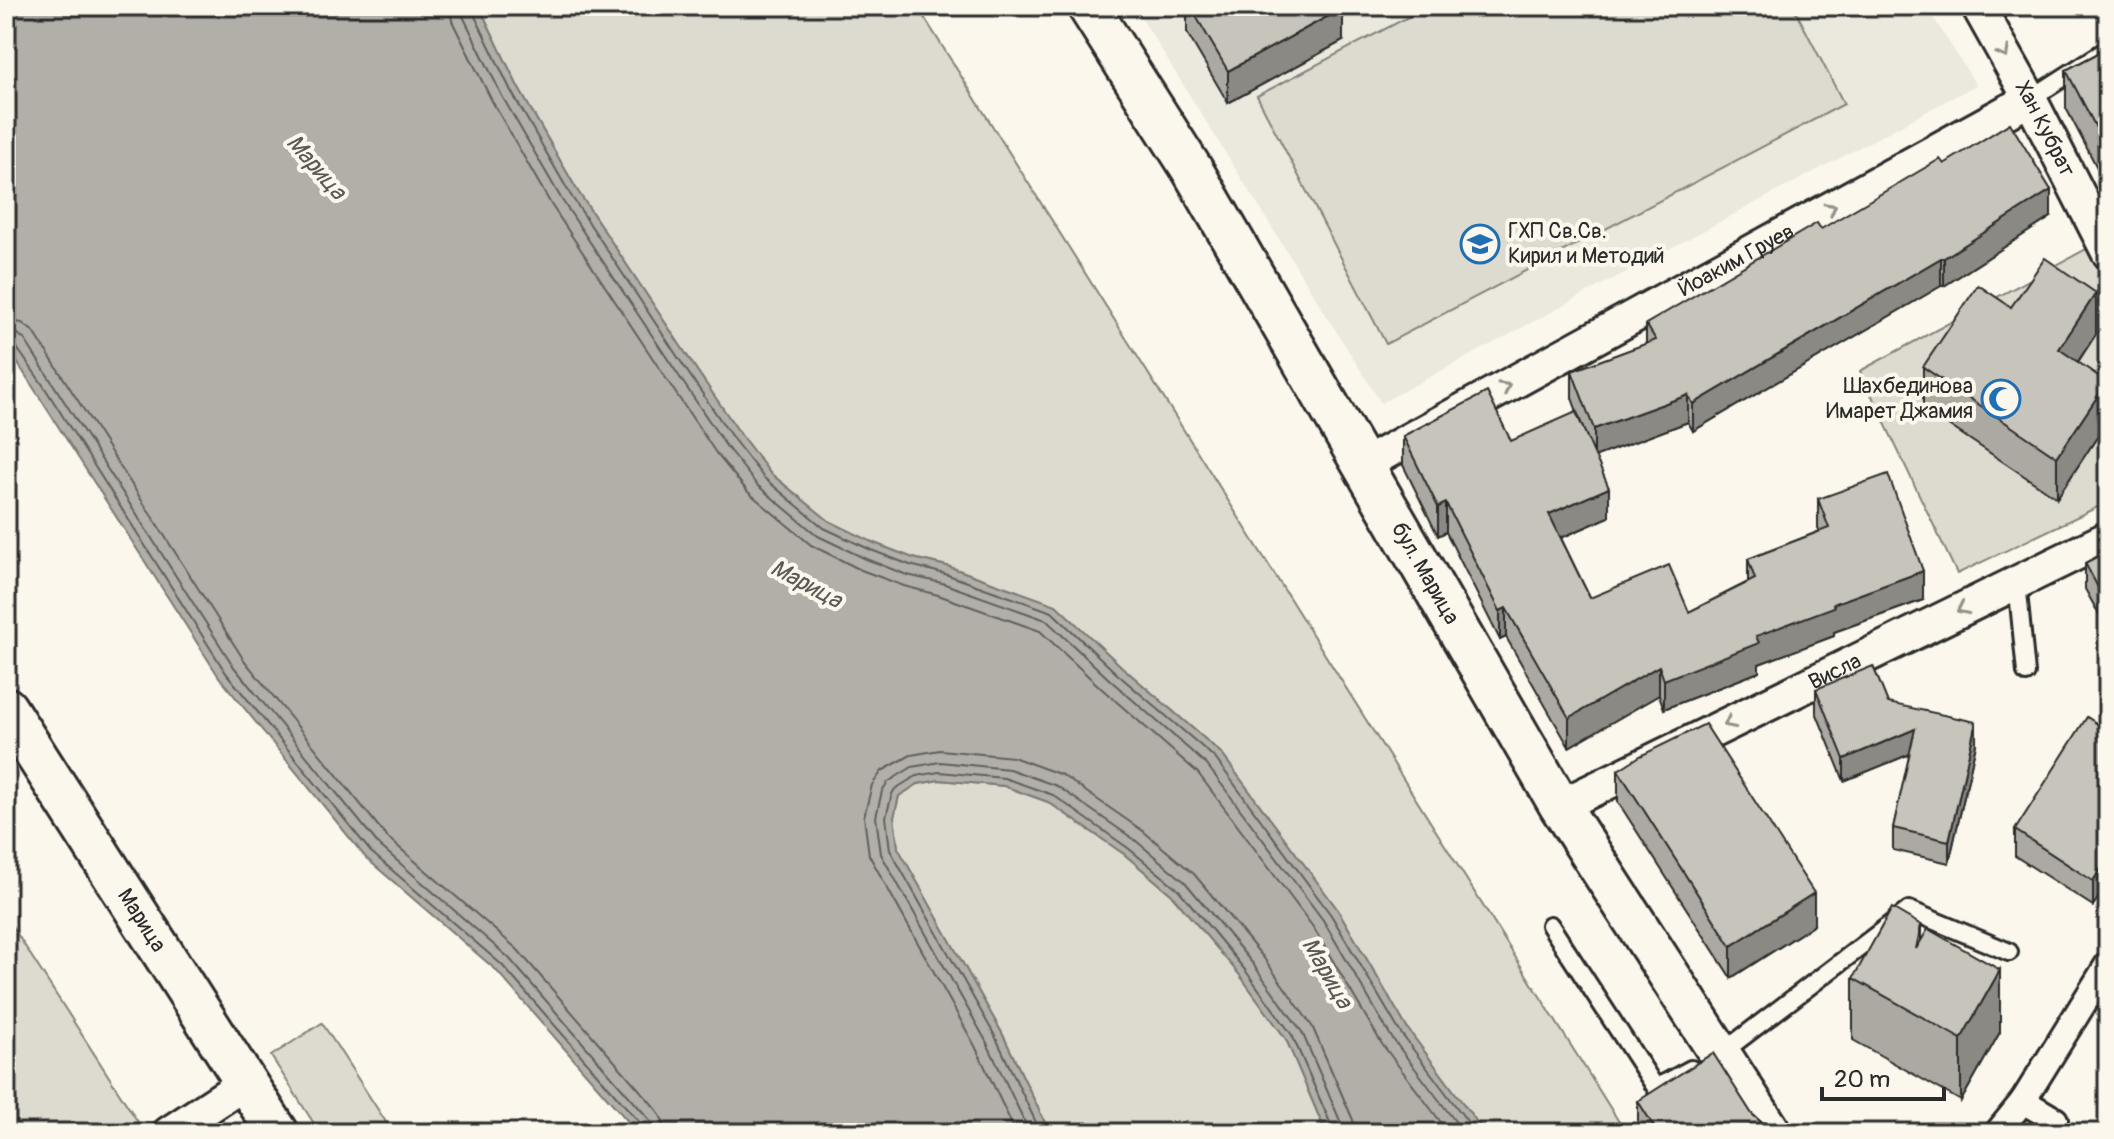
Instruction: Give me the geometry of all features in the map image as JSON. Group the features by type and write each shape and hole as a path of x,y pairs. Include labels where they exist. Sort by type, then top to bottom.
{"street":[{"name":"бул. Марица","path":"1088,6 1193,171 1560,806 1771,1133"},
{"name":"Хан Кубрат","path":"1978,6 2030,99 2108,252"},
{"name":"Йоаким Груев","path":"1363,465 2030,99"},
{"name":"Висла","path":"1560,806 2108,538"},
{"name":"Марица","path":"6,708 278,1133"},
{"path":"1997,1133 2023,1101 2108,964"},
{"path":"169,1133 245,1083"},
{"path":"2023,1101 2055,1120"}],"lane":[{"name":"Йоаким Груев","path":"2030,99 2108,49"},
{"path":"2017,582 2026,673"},
{"path":"1550,925 1656,1088 1720,1054 1909,910 2009,952"}],"shaded area":[{"path":"479,6 917,6 1626,1133 1485,1133 1407,1028 1338,910 1221,753 1056,605 874,543 829,521 770,473 698,372 577,190 518,87"},
{"name":"ГХП Св.Св. Кирил и Методий","path":"1134,6 1926,6 1976,85 1381,403"},
{"name":"ГХП Св.Св. Кирил и Методий","path":"1429,6 1793,6 1844,104 1386,344 1257,96"},
{"path":"2088,248 2108,287 2108,502 1957,574 1860,371"},
{"path":"939,780 1004,786 1048,802 1124,854 1171,894 1239,974 1286,1039 1326,1133 1050,1133 1002,1033 898,848 894,817 899,796 918,784"},
{"path":"12,926 138,1122 120,1133 6,1133 6,930"},
{"path":"322,1023 393,1133 320,1133 271,1056"}],"water":[{"path":"6,6 479,6 518,87 577,190 698,372 770,473 829,521 874,543 1056,605 1221,753 1338,910 1407,1028 1485,1133 1326,1133 1286,1039 1239,974 1171,894 1124,854 1048,802 1004,786 939,780 918,784 899,796 894,817 898,848 1002,1033 1050,1133 638,1133 496,970 366,858 219,677 6,345"}],"building":[{"path":"1190,6 1244,6 1246,10 1254,6 1343,8 1228,71"},
{"path":"2108,48 2108,143 2105,145 2066,70"},
{"path":"2010,123 2051,190 1944,258 1693,404 1688,395 1594,429 1572,371 1656,340 1646,324 1817,223 1821,229 1940,159 1944,164"},
{"name":"Шахбединова Имарет Джамия","path":"2045,258 2096,293 2059,349 2107,382 2057,457 1923,367 1978,285 2011,307"},
{"path":"1487,392 1511,441 1576,412 1609,488 1549,514 1590,598 1669,565 1689,612 1755,579 1748,559 1829,528 1818,499 1888,474 1923,571 1756,636 1759,643 1664,680 1659,666 1569,718 1506,608 1500,611 1446,503 1438,507 1403,436"},
{"path":"2108,551 2108,606 2085,563"},
{"path":"1873,666 1888,703 1976,722 1949,841 1893,828 1915,729 1844,759 1816,689"},
{"path":"2087,717 2104,728 2108,722 2108,857 2093,881 2015,830"},
{"path":"1705,724 1814,893 1731,946 1618,770"},
{"path":"1892,908 1921,925 1916,949 1928,929 2000,970 1961,1039 1853,978"},
{"path":"1713,1053 1752,1114 1761,1122 1777,1122 1784,1133 1658,1133 1638,1101"}],"place":[{"name":"ГХП Св.Св. Кирил и Методий","path":"1480,244"},
{"name":"Шахбединова Имарет Джамия","path":"2001,399"}]}
